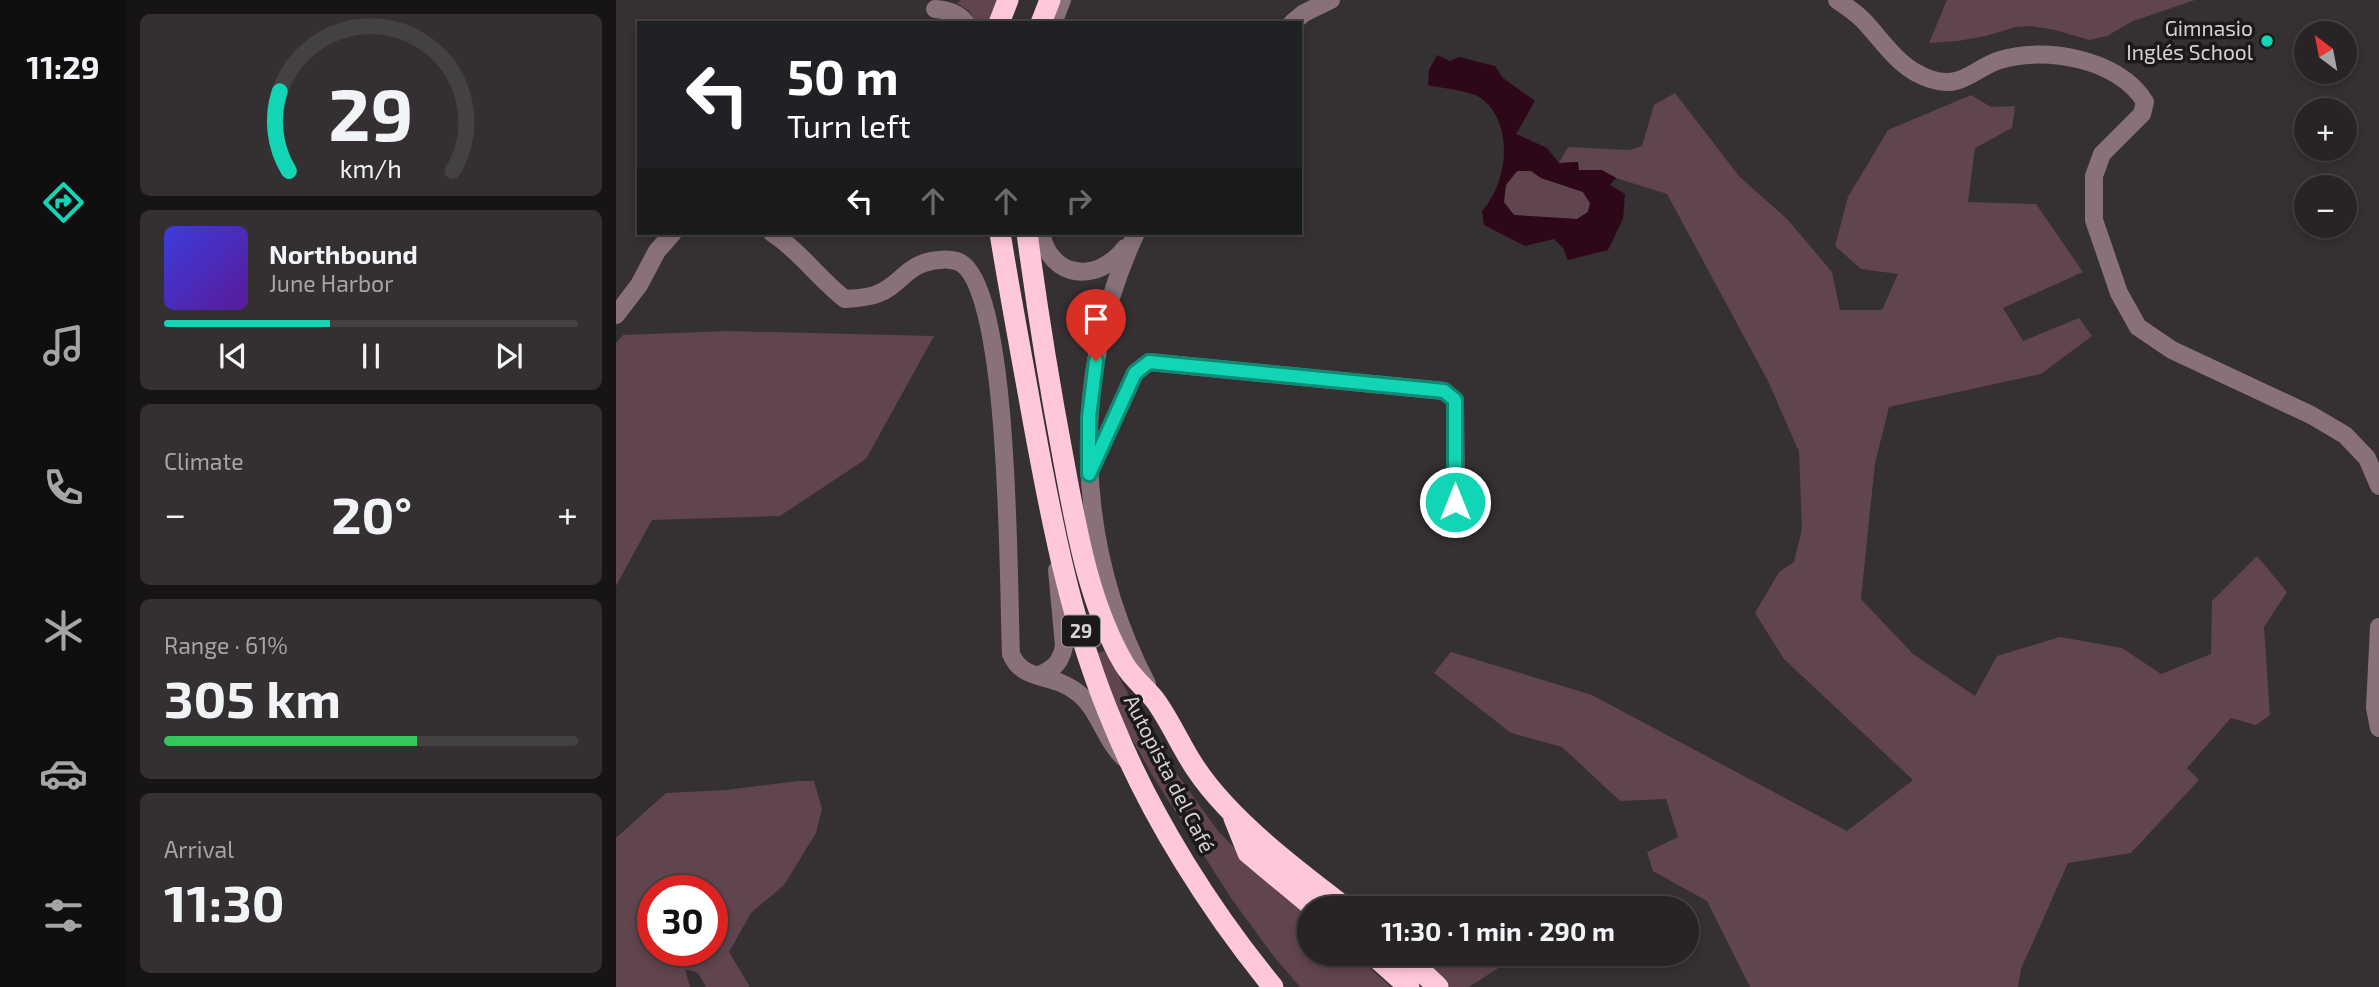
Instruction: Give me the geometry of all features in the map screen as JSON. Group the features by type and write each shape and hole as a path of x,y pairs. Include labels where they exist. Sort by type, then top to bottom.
{"highway":[{"path":"1000,21 1008,0"},
{"path":"1042,21 1050,0"},
{"name":"Autopista del Café","path":"1000,235 1056,545 1099,687 1132,766 1200,888 1273,987"},
{"name":"Autopista del Café","path":"1027,235 1056,415 1087,572 1099,608 1125,666 1155,700 1196,770 1231,810 1293,867 1330,896"},
{"path":"1231,810 1248,853 1300,896"},
{"path":"1200,888 1229,911 1288,987"},
{"path":"1385,966 1409,987"},
{"path":"1416,966 1438,987"}],"street":[{"path":"950,0 935,9 948,10 965,21"},
{"path":"1055,21 1062,0"},
{"path":"1294,21 1304,13 1331,0"},
{"path":"1837,0 1861,18 1885,47 1909,69 1932,80 1961,81 1998,60 2030,55 2065,56 2104,68 2132,84 2145,102 2142,114 2102,154 2094,176 2094,220 2119,293 2138,327 2172,350 2311,415 2345,435 2367,458 2379,486"},
{"path":"616,315 639,285 657,251 671,235"},
{"path":"775,235 845,299 878,294 922,261 945,259 961,262 974,278 990,329 999,384 1011,654 1020,669 1026,673 1055,679 1079,693 1112,746 1132,766"},
{"path":"1042,235 1048,252 1057,262 1078,272 1089,272 1102,269 1113,262 1133,235"},
{"path":"1134,235 1114,287 1096,361 1090,411 1089,474 1099,553 1109,591 1126,641 1155,700"},
{"path":"1089,474 1135,373 1149,362 1444,391 1455,400 1455,502"},
{"path":"1039,675 1056,665 1062,657 1064,646 1056,545"},
{"path":"2379,627 2375,708 2379,728"}],"shaded area":[{"path":"961,0 1002,0 994,21 976,21 969,11 957,3"},
{"path":"1947,0 2195,0 2133,21 2107,36 2089,40 2030,26 1958,41 1929,43"},
{"path":"1437,55 1450,61 1459,57 1495,66 1503,78 1535,101 1516,134 1547,148 1559,163 1578,162 1579,170 1602,170 1616,178 1610,185 1625,194 1623,219 1608,250 1568,260 1563,248 1554,239 1525,246 1484,225 1482,211 1498,185 1502,169 1504,153 1499,123 1492,109 1481,98 1428,85 1429,70","holes":["1517,171 1531,171 1541,178 1583,192 1590,203 1588,212 1577,219 1514,215 1504,202 1506,185"]},
{"path":"1675,93 1739,176 1788,220 1832,272 1840,310 1882,310 1898,274 1861,269 1835,246 1848,197 1888,130 1971,95 1991,107 2015,106 2012,128 1975,148 1968,202 2036,204 2083,272 2003,308 2023,341 2079,318 2092,336 2041,374 1889,407 1875,463 1861,599 1913,654 1975,696 1997,656 2060,637 2122,648 2161,674 2211,654 2212,601 2257,556 2287,592 2264,627 2270,715 2256,725 2231,718 2187,768 2199,780 2131,853 2068,863 2021,969 2018,987 1750,987 1707,901 1653,871 1647,852 1678,837 1666,799 1620,801 1562,747 1511,733 1434,673 1451,652 1592,695 1847,831 1913,780 1784,659 1755,613 1779,572 1794,562 1802,529 1799,452 1768,381 1667,194 1616,178 1602,170 1579,170 1578,162 1559,163 1568,147 1629,150 1642,146 1654,105"},
{"path":"1517,171 1531,171 1541,178 1583,192 1590,203 1588,212 1577,219 1514,215 1503,202 1506,185"},
{"path":"726,331 934,336 866,459 780,516 652,520 616,586 616,343 623,335"},
{"path":"1105,651 1167,760 1218,831 1279,893 1297,907 1297,966 1367,966 1391,987 1300,987 1231,898 1154,778 1121,720 1093,654"},
{"path":"814,781 822,809 816,833 784,885 751,913 729,952 750,987 706,987 698,973 685,969 690,987 616,987 616,838 666,793"},
{"path":"1422,966 1502,966 1469,987 1443,987"}],"place":[{"name":"Gimnasio Inglés School","path":"2267,41"}],"route":[{"path":"1096,361 1090,398 1089,474 1135,373 1149,362 1444,391 1455,400 1455,502"}]}
